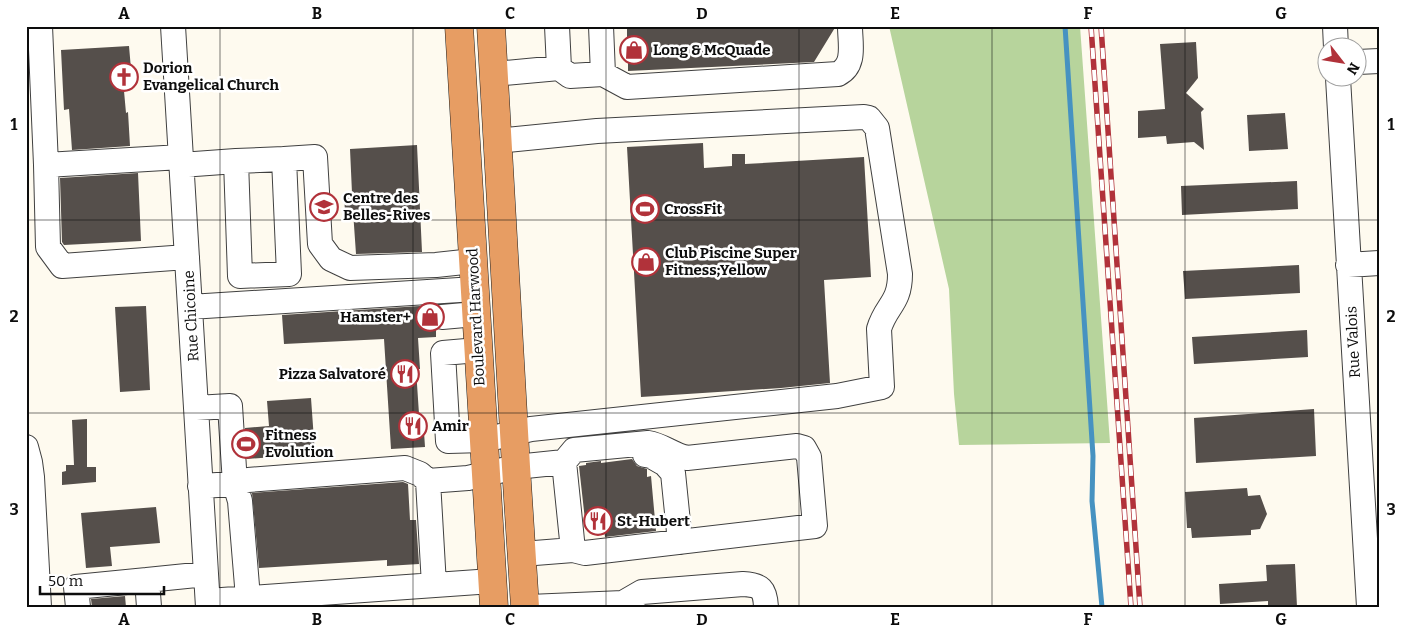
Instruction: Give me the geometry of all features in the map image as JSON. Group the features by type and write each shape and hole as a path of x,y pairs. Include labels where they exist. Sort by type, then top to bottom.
{"highway":[{"name":"Boulevard Harwood","path":"459,26 493,594"},
{"name":"Boulevard Harwood","path":"491,26 516,467 527,607"}],"street":[{"path":"40,26 48,247 62,266 187,257"},
{"name":"Rue Chicoine","path":"173,26 208,604"},
{"path":"557,26 559,68"},
{"path":"601,26 603,74"},
{"path":"494,74 559,68 570,76 603,74 627,87 838,74 845,71 851,58 850,26"},
{"name":"Rue Valois","path":"1339,88 1348,265 1371,494 1372,602"},
{"path":"484,440 531,429 837,396 882,387 879,329 881,322 898,296 900,274 877,128 869,118 597,131 498,141"},
{"path":"46,165 236,161 315,157 320,244 331,259 350,268 436,265 473,261"},
{"path":"236,161 240,276 289,274 284,159"},
{"path":"1348,265 1379,263"},
{"path":"190,307 475,302"},
{"path":"442,318 475,302"},
{"path":"196,408 230,406 235,484 240,501 248,598"},
{"path":"522,554 573,550 584,553 815,526 809,457 804,448 797,446 687,458 648,443 574,450 583,460 573,550"},
{"path":"26,447 30,458 32,477 39,607"},
{"path":"200,486 235,484 248,480 405,468 420,474 428,481 468,478 516,467 646,455 652,456 671,470 680,542"},
{"path":"428,481 434,585"},
{"path":"78,607 76,587 206,574"},
{"path":"147,580 148,607"},
{"path":"527,607 623,605 642,592 743,584 755,585 761,588 765,595 766,607"},
{"path":"208,604 248,598 434,585 493,594"}],"green space":[{"path":"889,26 1080,26 1110,443 959,445 954,394 949,289"}],"building":[{"path":"627,26 836,26 814,62 628,71 628,57 621,57 621,43 627,43"},
{"path":"1196,42 1198,78 1186,93 1204,109 1201,112 1204,150 1194,142 1167,144 1166,136 1138,138 1138,111 1165,109 1160,44"},
{"path":"129,46 131,69 138,76 124,91 126,113 128,112 130,146 72,150 69,109 64,110 61,50"},
{"path":"1285,113 1288,149 1249,151 1247,115"},
{"path":"703,143 704,168 732,166 732,154 745,154 745,164 864,157 871,277 824,280 830,383 641,397 627,147"},
{"path":"417,145 422,252 356,254 353,211 345,212 344,194 352,193 350,149"},
{"path":"138,173 141,241 64,245 62,242 60,178"},
{"path":"1297,181 1298,209 1182,215 1181,186"},
{"path":"1299,265 1300,293 1185,299 1183,271"},
{"path":"435,305 430,311 428,318 436,329 436,337 418,338 420,369 416,369 420,432 424,432 425,447 391,449 384,339 284,344 282,315"},
{"path":"146,306 150,390 120,392 115,307"},
{"path":"1307,330 1308,357 1194,364 1192,337"},
{"path":"311,398 315,454 247,459 245,428 269,426 267,401"},
{"path":"1314,409 1316,456 1196,463 1194,418"},
{"path":"87,419 87,467 96,467 96,482 62,485 62,472 66,471 66,465 74,465 72,420"},
{"path":"632,459 637,466 647,469 647,477 651,476 656,531 605,537 604,527 586,529 579,466 601,461 601,463"},
{"path":"403,482 408,484 410,520 416,520 419,564 387,566 387,560 259,568 252,493"},
{"path":"1247,488 1248,496 1260,495 1267,514 1260,529 1251,530 1251,535 1192,538 1191,528 1187,528 1185,492"},
{"path":"156,507 160,543 110,547 112,566 86,568 81,513"},
{"path":"1295,564 1297,607 1268,607 1268,601 1220,604 1219,584 1267,581 1266,565"},
{"path":"125,596 126,607 92,607 91,599"}],"waterway":[{"path":"1065,26 1093,456 1092,501 1102,607"}],"railway":[{"path":"1091,26 1131,607"},
{"path":"1101,26 1140,607"}],"place":[{"name":"Long & McQuade","path":"634,50"},
{"name":"Dorion Evangelical Church","path":"124,77"},
{"name":"Centre des Belles-Rives","path":"324,207"},
{"name":"CrossFit","path":"645,209"},
{"name":"Club Piscine Super Fitness;Yellow","path":"646,262"},
{"name":"Hamster+","path":"430,317"},
{"name":"Pizza Salvatoré","path":"405,374"},
{"name":"Amir","path":"413,426"},
{"name":"Fitness Evolution","path":"246,444"},
{"name":"St-Hubert","path":"598,521"}]}
